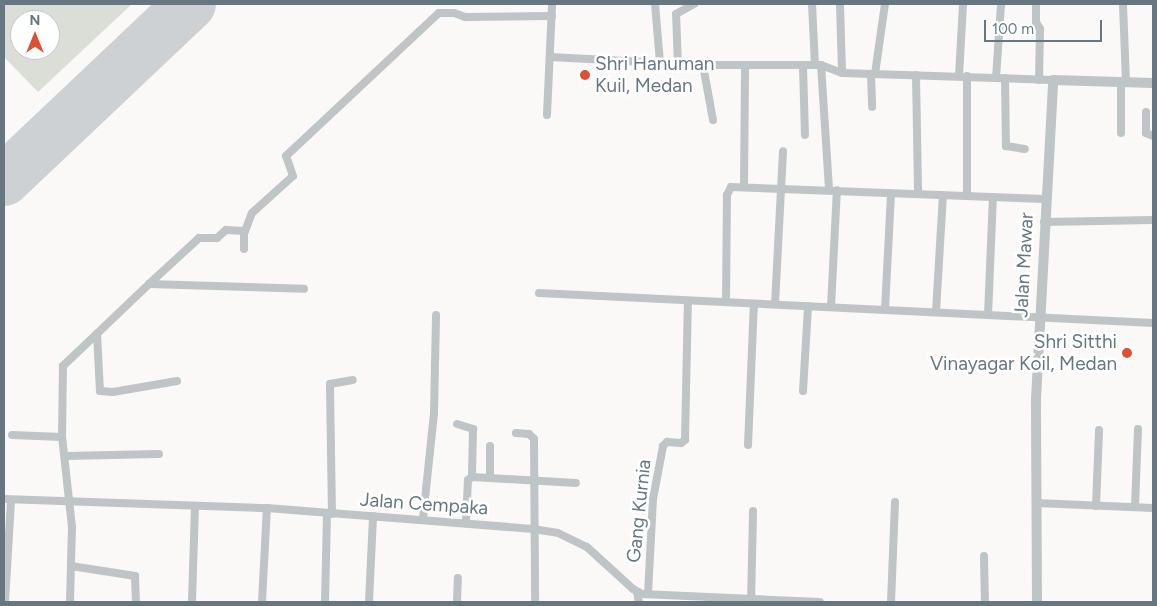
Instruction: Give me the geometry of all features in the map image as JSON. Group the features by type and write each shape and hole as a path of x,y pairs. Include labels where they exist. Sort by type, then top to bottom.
{"street":[{"path":"547,116 552,4"},
{"path":"655,4 660,62"},
{"path":"678,65 676,13 694,4"},
{"path":"812,4 818,65 825,101 824,137 833,190 831,307"},
{"path":"840,4 842,73"},
{"path":"872,108 873,74 885,4"},
{"path":"959,76 963,4"},
{"path":"996,78 1001,4"},
{"path":"1036,4 1036,22 1040,29 1038,80"},
{"path":"1121,134 1124,4"},
{"path":"244,249 244,231 252,213 293,176 286,156 433,17 446,12 465,17 552,16"},
{"path":"550,57 703,66 818,65 842,73 1153,83"},
{"path":"744,187 745,65"},
{"path":"804,65 805,135"},
{"path":"703,66 713,120"},
{"path":"916,75 918,194"},
{"path":"967,76 967,196"},
{"path":"1005,78 1006,146 1025,149"},
{"name":"Jalan Mawar","path":"1037,602 1038,318 1054,80"},
{"path":"1146,112 1146,134 1153,136"},
{"path":"776,304 783,151"},
{"path":"726,302 729,188 782,188 1046,199"},
{"path":"885,309 891,193"},
{"path":"936,312 943,195"},
{"path":"988,315 994,197"},
{"path":"1044,222 1153,220"},
{"path":"70,602 72,566 71,504 62,437 62,370 148,284 199,238 217,238 226,230 244,231"},
{"path":"148,284 304,289"},
{"path":"539,293 1153,324"},
{"name":"Gang Kurnia","path":"648,594 654,489 663,446 667,442 682,443 685,440 688,301"},
{"path":"748,445 754,304"},
{"path":"803,391 808,306"},
{"path":"423,518 434,413 436,315"},
{"path":"97,334 100,391 113,392 177,381"},
{"path":"326,602 330,514 330,384 353,380"},
{"path":"457,424 473,429 472,477"},
{"path":"1135,507 1138,429"},
{"path":"1096,506 1099,430"},
{"path":"516,433 529,434 534,439 532,529 535,602"},
{"path":"12,435 62,437"},
{"path":"490,446 490,476"},
{"path":"64,456 159,454"},
{"path":"466,522 468,480 472,477 532,478 576,483"},
{"path":"5,602 7,500"},
{"name":"Jalan Cempaka","path":"7,500 71,504 267,508 330,514 423,518 532,529 558,533 588,547 637,592"},
{"path":"891,602 895,502"},
{"path":"1036,503 1153,508"},
{"path":"192,602 195,506"},
{"path":"262,602 267,508"},
{"path":"751,601 753,511"},
{"path":"369,602 373,516"},
{"path":"984,556 985,602"},
{"path":"72,566 135,576 136,602"},
{"path":"457,602 458,578"},
{"path":"639,602 637,592 705,600 820,602"}],"shaded area":[{"path":"4,4 132,4 38,92 4,57"}],"runway":[{"path":"4,180 190,4"}],"place":[{"name":"Shri Hanuman Kuil, Medan","path":"585,75"},
{"name":"Shri Sitthi Vinayagar Koil, Medan","path":"1127,353"}]}
